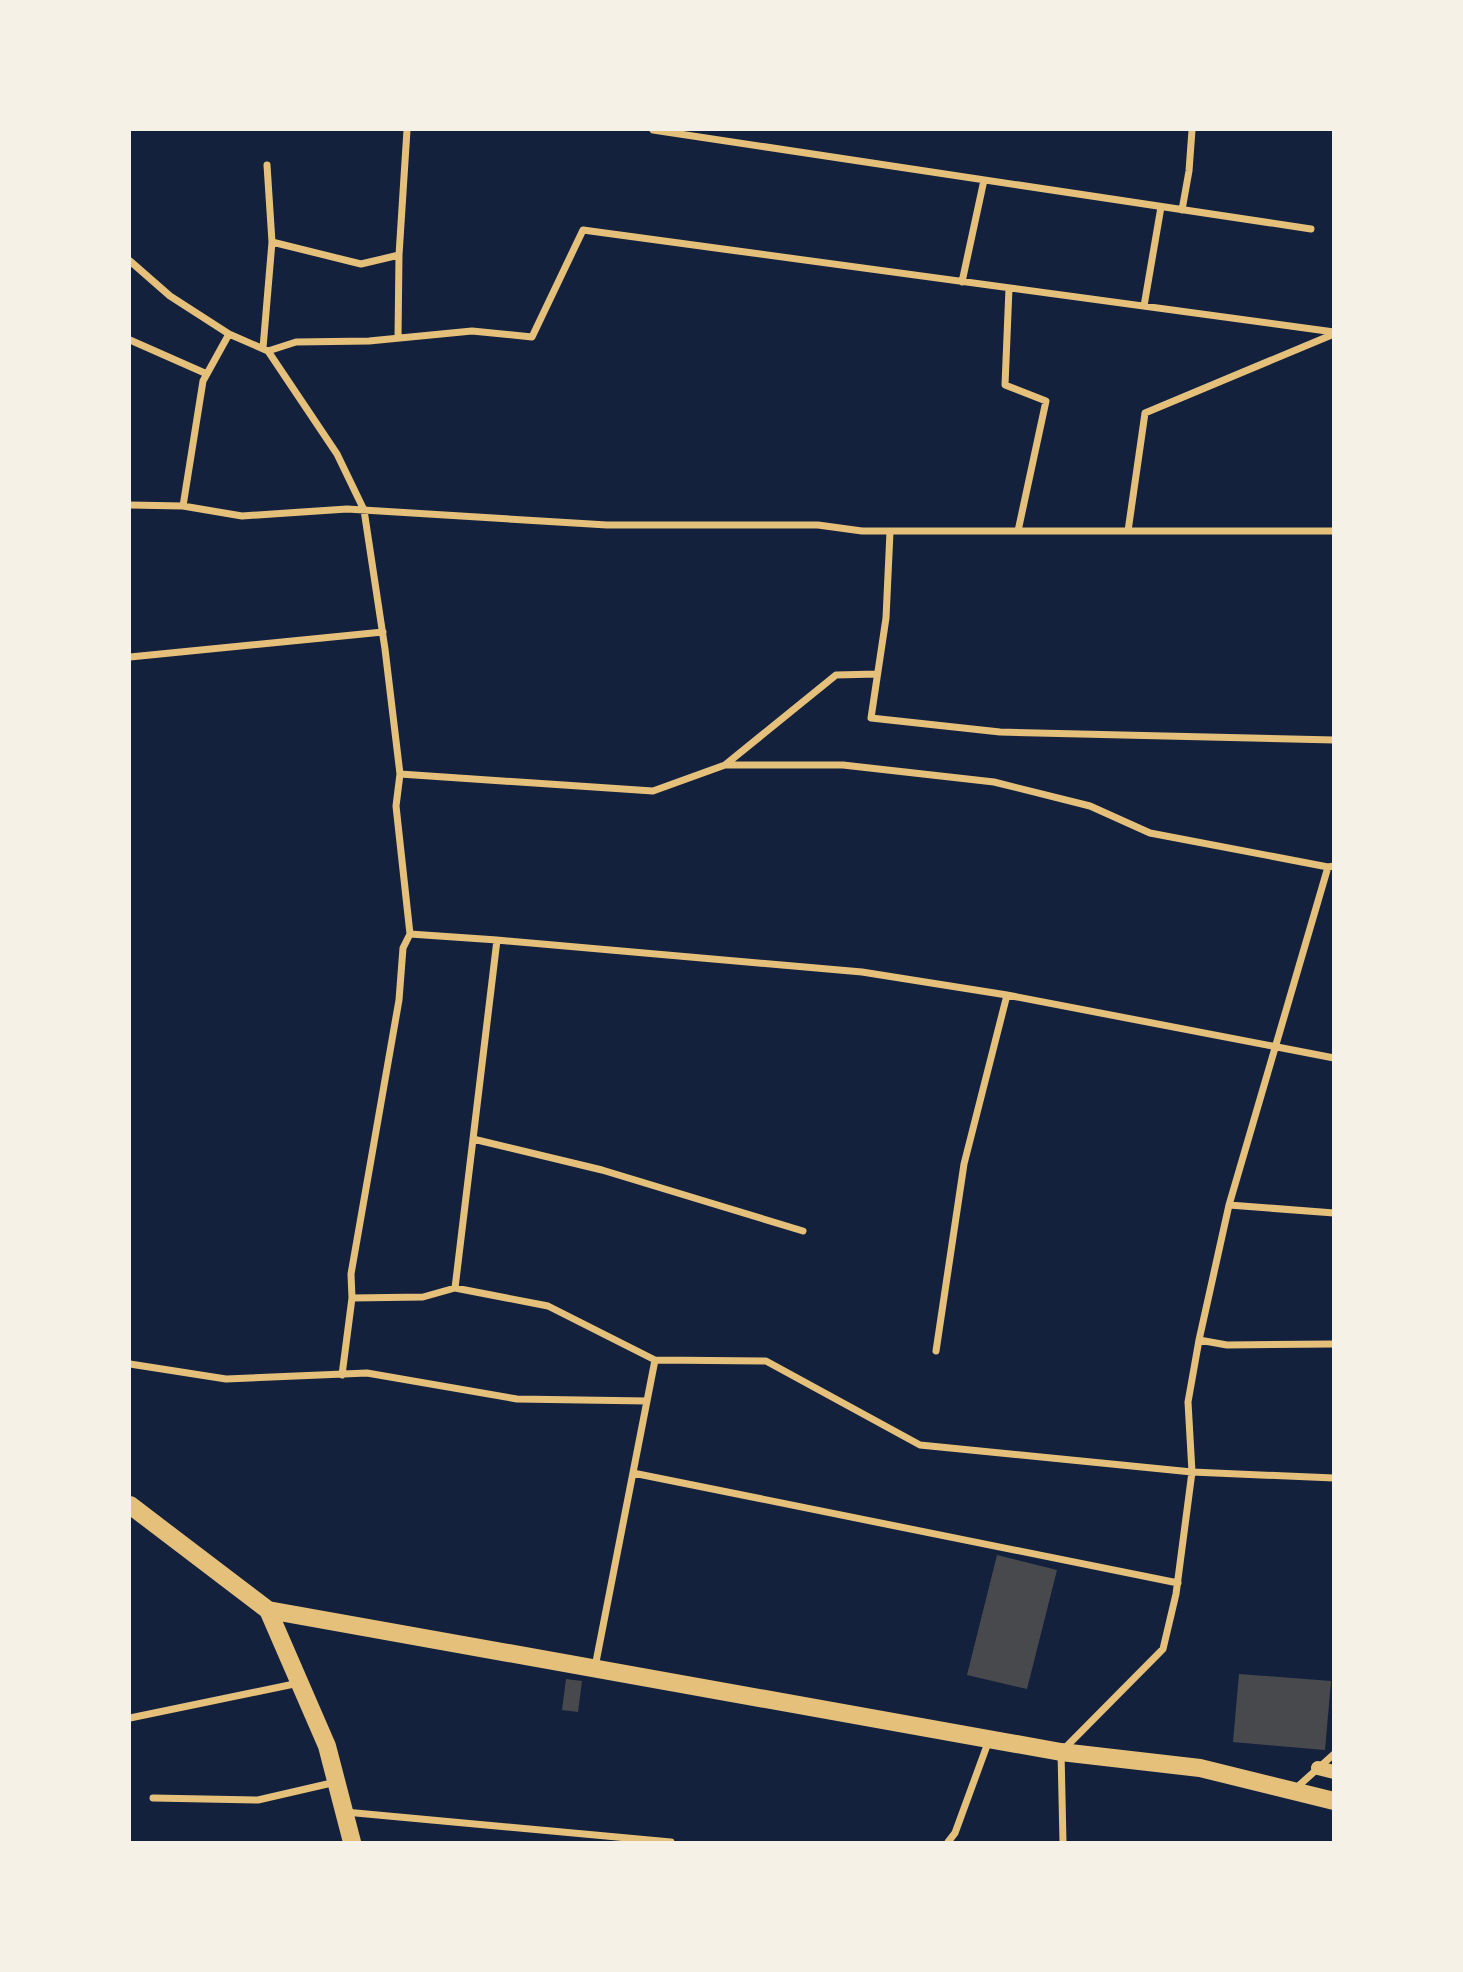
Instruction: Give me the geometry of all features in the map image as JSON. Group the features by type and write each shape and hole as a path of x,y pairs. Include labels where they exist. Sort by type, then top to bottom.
{"main road":[{"path":"130,1505 268,1610 1062,1752 1200,1768 1334,1801"},
{"path":"268,1610 327,1746 352,1843"},
{"path":"1318,1768 1334,1772"}],"street":[{"path":"398,338 399,255 407,130"},
{"path":"653,130 1311,229"},
{"path":"1182,211 1192,130"},
{"path":"266,350 272,242 267,165"},
{"path":"962,282 984,180"},
{"path":"1144,306 1161,207"},
{"path":"266,350 296,342 369,341 472,331 531,337 583,230 1334,333"},
{"path":"272,242 361,264 399,255"},
{"path":"130,261 170,296 229,334 266,350 337,454 364,510 383,632 400,774 396,806 410,934 403,948 399,1000 351,1274 352,1298 342,1375"},
{"path":"1009,288 1004,385 1046,401 1018,531"},
{"path":"1128,531 1144,413 1334,333"},
{"path":"183,506 203,381 229,334"},
{"path":"130,340 207,374"},
{"path":"130,505 183,506 242,516 347,509 607,525 818,525 890,532 1334,531"},
{"path":"890,532 886,618 871,718 1000,732 1334,740"},
{"path":"130,657 383,632"},
{"path":"400,774 653,791 725,765 836,675 877,674"},
{"path":"725,765 843,765 994,782 1090,806 1150,833 1331,867 1229,1205 1199,1340 1188,1402 1192,1472 1178,1583 1163,1649 1062,1752 1063,1843"},
{"path":"410,934 862,972 1007,995 1278,1045 1334,1058"},
{"path":"455,1288 498,940"},
{"path":"936,1351 964,1164 1007,995"},
{"path":"473,1139 602,1170 803,1231"},
{"path":"1229,1205 1334,1213"},
{"path":"352,1298 423,1297 455,1288 548,1306 655,1360 766,1361 920,1444 1192,1472 1334,1478"},
{"path":"1199,1340 1227,1345 1334,1344"},
{"path":"595,1668 655,1360"},
{"path":"130,1364 226,1380 367,1373 517,1399 647,1401"},
{"path":"633,1473 1178,1583"},
{"path":"130,1718 299,1683"},
{"path":"948,1843 955,1833 989,1739"},
{"path":"1293,1791 1334,1754"},
{"path":"153,1798 258,1800 336,1782"},
{"path":"344,1812 671,1843"}],"building":[{"path":"997,1555 1057,1570 1027,1689 967,1675"},
{"path":"1239,1674 1331,1681 1325,1750 1233,1742"},
{"path":"566,1679 582,1681 578,1712 562,1710"}]}
